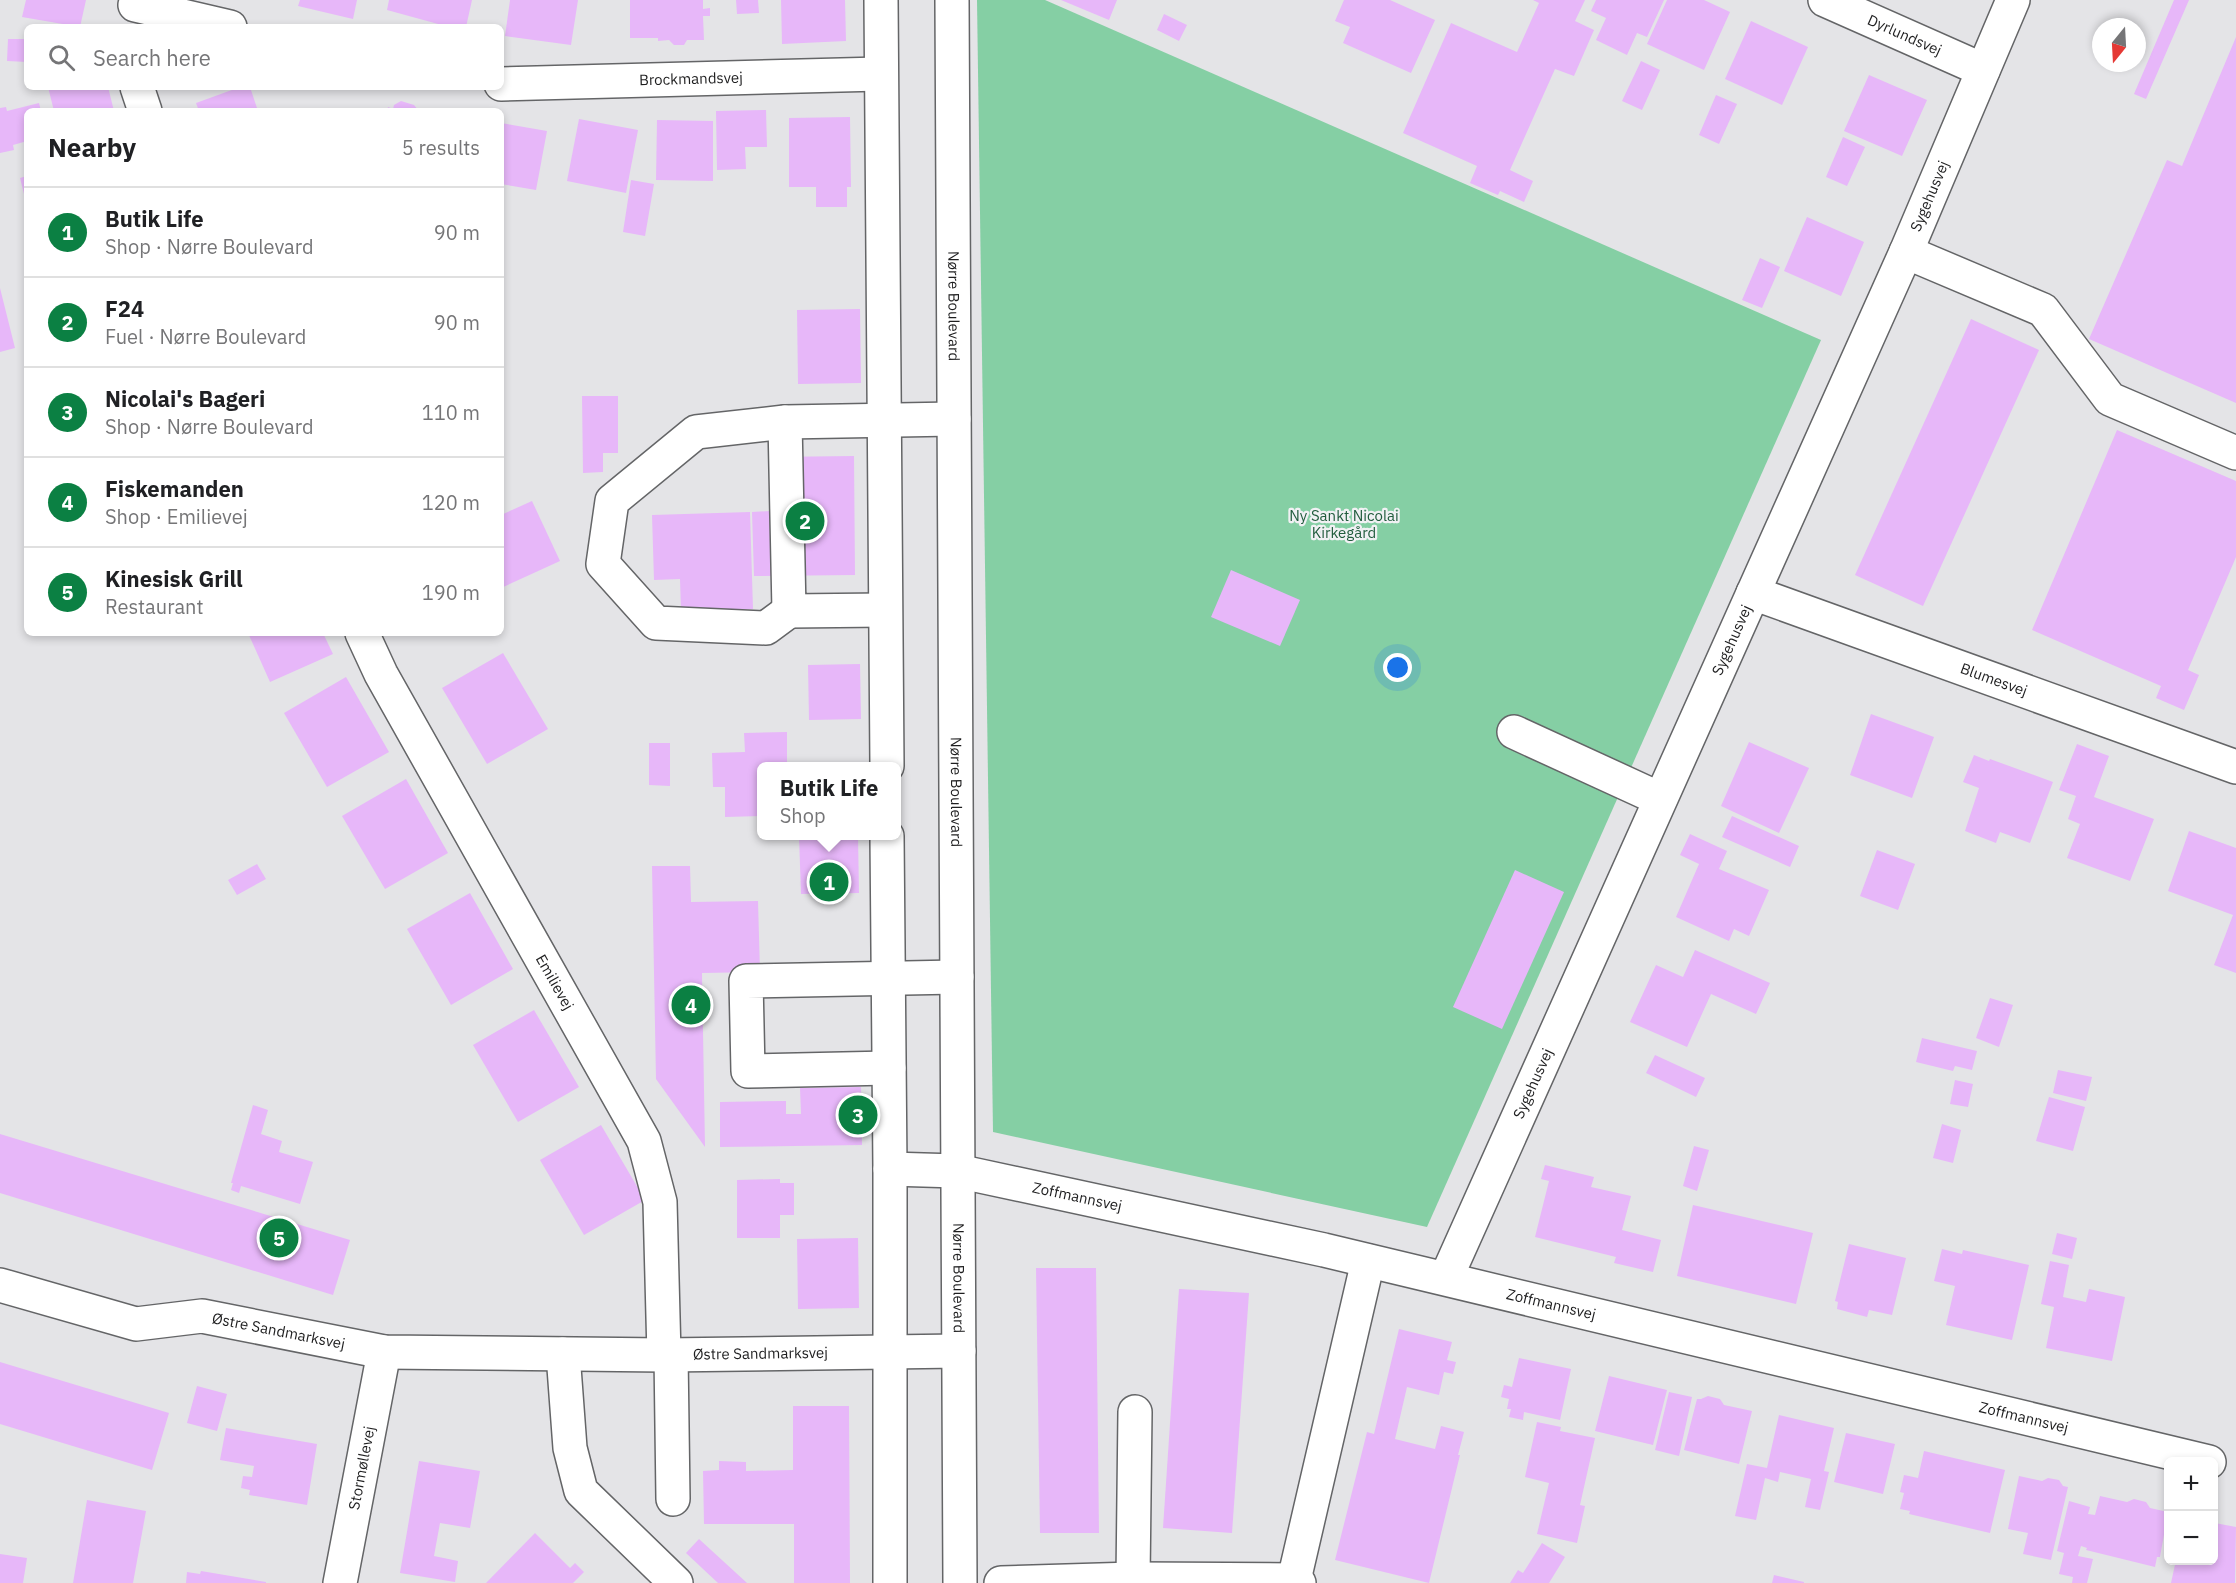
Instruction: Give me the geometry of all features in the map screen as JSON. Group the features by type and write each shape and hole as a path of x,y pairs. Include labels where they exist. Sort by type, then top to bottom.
{"street":[{"path":"881,0 887,762"},
{"name":"Nørre Boulevard","path":"952,0 960,1583"},
{"name":"Dyrlundsvej","path":"1825,0 1983,70"},
{"name":"Sygehusvej","path":"1446,1278 1906,252 2013,0"},
{"path":"134,11 212,24"},
{"name":"Brockmandsvej","path":"504,84 880,74"},
{"path":"138,90 144,108"},
{"path":"1906,252 2043,310 2110,399 2236,453"},
{"path":"885,610 789,611 766,628 656,623 603,564 612,501 696,432 785,422 954,419"},
{"path":"785,422 789,611"},
{"name":"Blumesvej","path":"1753,593 2236,767"},
{"name":"Emilievej","path":"363,636 381,674 645,1141 660,1202 673,1499"},
{"path":"1514,732 1660,799"},
{"path":"888,840 890,1583"},
{"path":"889,1068 748,1071 746,981 957,976"},
{"name":"Zoffmannsvej","path":"890,1169 957,1171 1446,1278 2192,1457"},
{"path":"1001,1583 1123,1580 1296,1581 1368,1261"},
{"name":"Østre Sandmarksvej","path":"0,1285 136,1324 202,1316 384,1352 668,1354 958,1351"},
{"name":"Stormøllevej","path":"340,1583 384,1352"},
{"path":"563,1354 570,1448 580,1491 676,1583"},
{"path":"1123,1580 1135,1412"},
{"path":"2218,1464 2236,1468"}],"green space":[{"name":"Ny Sankt Nicolai Kirkegård","path":"977,0 1045,0 1821,340 1427,1227 993,1132"}],"building":[{"path":"26,0 86,0 81,24 63,24 22,17"},
{"path":"300,0 357,0 353,19 298,6"},
{"path":"389,0 472,0 467,24 438,24 387,10"},
{"path":"510,0 578,0 571,45 505,36"},
{"path":"630,0 703,0 703,9 710,8 710,16 703,16 704,40 687,40 684,45 674,45 669,40 658,41 658,38 630,38"},
{"path":"736,0 758,0 759,13 737,14"},
{"path":"781,0 845,0 846,41 782,44"},
{"path":"1061,0 1117,0 1109,20"},
{"path":"1344,0 1390,0 1435,20 1411,73 1343,43 1350,27 1335,21"},
{"path":"1533,0 1585,0 1575,21 1594,30 1574,76 1555,69 1510,170 1533,181 1524,202 1500,191 1498,195 1470,183 1477,166 1403,133 1451,23 1517,52 1539,3"},
{"path":"1596,0 1664,0 1647,37 1637,33 1627,55 1596,40 1606,18 1591,11"},
{"path":"1667,0 1704,0 1730,12 1704,70 1647,44"},
{"path":"2174,0 2189,0 2146,99 2134,94 2143,72 2146,72 2146,66"},
{"path":"1164,14 1187,25 1179,41 1157,30"},
{"path":"1751,21 1808,47 1782,105 1725,79"},
{"path":"2236,37 2236,403 2089,339 2167,160 2182,166"},
{"path":"8,39 24,39 24,62 7,61"},
{"path":"1641,61 1660,70 1642,110 1622,101"},
{"path":"1869,75 1927,100 1902,156 1844,131"},
{"path":"49,90 109,90 113,108 53,108"},
{"path":"232,90 251,90 257,108 198,108 196,103"},
{"path":"1716,95 1737,104 1719,144 1699,135"},
{"path":"401,101 416,108 393,108"},
{"path":"39,103 40,108 24,108 24,142 13,145 14,150 0,153 0,108 6,107 7,111"},
{"path":"766,110 767,147 745,147 746,169 717,170 716,111"},
{"path":"850,117 851,187 847,187 847,207 816,207 816,187 789,187 789,118"},
{"path":"579,119 638,130 626,193 567,181"},
{"path":"657,120 713,121 713,181 656,180"},
{"path":"504,124 547,131 536,190 504,185"},
{"path":"1843,137 1865,147 1847,186 1826,177"},
{"path":"24,177 24,194 20,178"},
{"path":"631,180 654,184 645,236 623,232"},
{"path":"1807,217 1864,242 1841,296 1784,271"},
{"path":"1760,258 1780,267 1762,308 1742,300"},
{"path":"0,288 15,348 0,352"},
{"path":"860,309 861,383 798,384 797,310"},
{"path":"1971,319 2039,350 1923,606 1855,575"},
{"path":"582,396 618,396 618,453 603,453 603,472 583,473"},
{"path":"2117,430 2236,481 2236,557 2188,670 2199,675 2184,710 2156,698 2161,686 2032,630"},
{"path":"854,456 855,575 754,576 752,512 770,511 770,457"},
{"path":"532,501 560,561 504,587 504,514"},
{"path":"750,512 753,609 681,611 680,579 654,580 652,515"},
{"path":"1231,570 1300,600 1280,646 1211,617"},
{"path":"249,636 324,636 333,654 270,682"},
{"path":"503,653 548,729 487,764 442,688"},
{"path":"860,664 861,719 809,720 808,665"},
{"path":"346,677 389,752 327,787 284,713"},
{"path":"1871,714 1934,737 1912,798 1850,775"},
{"path":"787,732 787,762 757,762 757,816 725,817 725,787 713,787 712,753 745,752 744,733"},
{"path":"1749,742 1809,768 1779,833 1721,806"},
{"path":"649,743 670,743 670,786 649,785"},
{"path":"2077,744 2109,756 2094,797 2154,819 2130,881 2067,858 2080,824 2068,819 2076,796 2059,790"},
{"path":"1974,755 2053,782 2030,843 2000,832 1996,843 1965,831 1979,788 1963,782"},
{"path":"406,779 448,853 385,889 342,816"},
{"path":"1732,816 1799,846 1790,867 1722,837"},
{"path":"2189,831 2236,848 2236,973 2214,965 2233,915 2168,891"},
{"path":"1690,834 1727,851 1719,869 1769,890 1749,936 1734,929 1729,941 1676,917 1699,864 1680,855"},
{"path":"799,840 858,840 859,893 801,894"},
{"path":"1877,850 1915,864 1898,910 1860,896"},
{"path":"257,864 266,879 237,895 228,880"},
{"path":"652,866 690,866 691,902 758,901 760,972 702,973 705,1147 656,1079"},
{"path":"1515,870 1564,892 1502,1029 1453,1007"},
{"path":"470,893 513,969 451,1005 407,929"},
{"path":"1695,950 1770,983 1756,1014 1711,994 1687,1047 1630,1022 1656,965 1683,977"},
{"path":"1990,998 2013,1005 1999,1047 1976,1038"},
{"path":"534,1010 579,1087 518,1122 473,1045"},
{"path":"1922,1038 1977,1051 1972,1070 1955,1066 1953,1071 1916,1062"},
{"path":"1655,1055 1705,1078 1696,1097 1646,1073"},
{"path":"2058,1070 2092,1077 2086,1101 2053,1093"},
{"path":"1955,1080 1973,1084 1968,1107 1950,1104"},
{"path":"861,1087 862,1145 720,1147 720,1102 786,1101 786,1114 801,1114 800,1088"},
{"path":"2049,1097 2085,1107 2073,1151 2036,1141"},
{"path":"253,1105 268,1110 261,1134 282,1141 279,1152 313,1162 300,1204 241,1186 239,1193 231,1190"},
{"path":"1942,1124 1961,1130 1953,1163 1933,1158"},
{"path":"601,1125 645,1200 584,1235 540,1160"},
{"path":"0,1134 350,1240 333,1295 0,1193"},
{"path":"1694,1146 1709,1150 1697,1191 1683,1186"},
{"path":"1545,1165 1594,1177 1591,1187 1631,1196 1622,1230 1661,1240 1653,1272 1614,1263 1616,1257 1535,1237 1549,1181 1541,1179"},
{"path":"780,1179 780,1183 794,1183 794,1215 780,1215 780,1238 737,1238 737,1180"},
{"path":"1693,1205 1813,1233 1796,1304 1677,1276"},
{"path":"2057,1233 2077,1238 2072,1259 2052,1254"},
{"path":"858,1238 859,1308 798,1309 797,1239"},
{"path":"1849,1244 1906,1258 1892,1315 1869,1310 1867,1317 1837,1309 1838,1302 1835,1301"},
{"path":"1942,1249 1962,1254 1963,1250 2029,1265 2012,1340 1946,1325 1955,1286 1934,1281"},
{"path":"2050,1261 2069,1265 2063,1297 2086,1302 2089,1289 2125,1297 2112,1361 2046,1348 2054,1307 2041,1304"},
{"path":"1036,1268 1096,1268 1099,1533 1040,1533"},
{"path":"1179,1289 1249,1293 1232,1533 1163,1528"},
{"path":"1399,1329 1452,1342 1447,1360 1456,1362 1453,1374 1444,1372 1439,1395 1407,1387 1395,1439 1435,1449 1441,1426 1464,1432 1429,1583 1335,1560 1367,1432 1374,1434"},
{"path":"1519,1358 1571,1369 1560,1420 1524,1412 1523,1420 1509,1417 1511,1409 1507,1409 1509,1399 1501,1397 1504,1385 1512,1387"},
{"path":"0,1362 169,1413 152,1470 0,1424"},
{"path":"1609,1376 1667,1390 1653,1445 1595,1431"},
{"path":"197,1386 227,1394 217,1431 187,1423"},
{"path":"1669,1392 1692,1397 1679,1456 1655,1450"},
{"path":"1708,1396 1720,1399 1724,1405 1752,1411 1739,1464 1684,1450 1697,1399"},
{"path":"793,1406 849,1406 850,1583 794,1583 794,1524 704,1524 703,1471 719,1470 719,1461 746,1462 746,1471 793,1470"},
{"path":"1779,1415 1834,1428 1824,1471 1829,1472 1820,1510 1805,1507 1811,1479 1780,1472 1778,1482 1765,1478 1756,1520 1735,1516 1747,1464 1767,1468"},
{"path":"1537,1422 1561,1427 1560,1431 1595,1438 1580,1505 1585,1506 1577,1543 1537,1534 1549,1483 1525,1477"},
{"path":"226,1428 317,1444 307,1505 249,1495 250,1490 241,1488 243,1476 252,1477 254,1466 220,1460"},
{"path":"1846,1433 1895,1444 1883,1494 1834,1482"},
{"path":"1924,1451 2005,1470 1990,1533 1909,1514 1910,1511 1900,1509 1904,1493 1900,1492 1904,1475 1918,1478"},
{"path":"419,1461 480,1471 470,1528 440,1523 434,1556 458,1561 455,1582 400,1573"},
{"path":"2019,1476 2042,1481 2048,1478 2059,1480 2063,1486 2068,1487 2051,1560 2023,1554 2028,1533 2008,1529"},
{"path":"2100,1496 2127,1502 2134,1499 2146,1502 2150,1508 2164,1511 2164,1534 2160,1557 2157,1557 2155,1567 2086,1550 2087,1548 2081,1546 2078,1556 2093,1559 2087,1583 2072,1583 2073,1577 2059,1574 2064,1553 2057,1551 2069,1501 2090,1507 2088,1514 2095,1515"},
{"path":"87,1500 146,1511 133,1583 73,1583"},
{"path":"2218,1524 2236,1527 2235,1583 2171,1583 2175,1565 2218,1565"},
{"path":"535,1533 570,1568 575,1563 584,1572 573,1583 486,1583"},
{"path":"699,1539 747,1583 718,1583 686,1553"},
{"path":"1542,1543 1565,1557 1549,1583 1510,1583 1518,1570 1523,1573"},
{"path":"0,1554 27,1558 23,1583 0,1583"},
{"path":"201,1571 266,1583 186,1583 187,1572 200,1574"},
{"path":"1774,1575 1804,1582 1804,1583 1772,1583"}],"place":[{"name":"F24","path":"805,521"},
{"name":"Butik Life","path":"829,882"},
{"name":"Fiskemanden","path":"691,1005"},
{"name":"Nicolai's Bageri","path":"858,1115"},
{"name":"Kinesisk Grill","path":"279,1238"}]}
